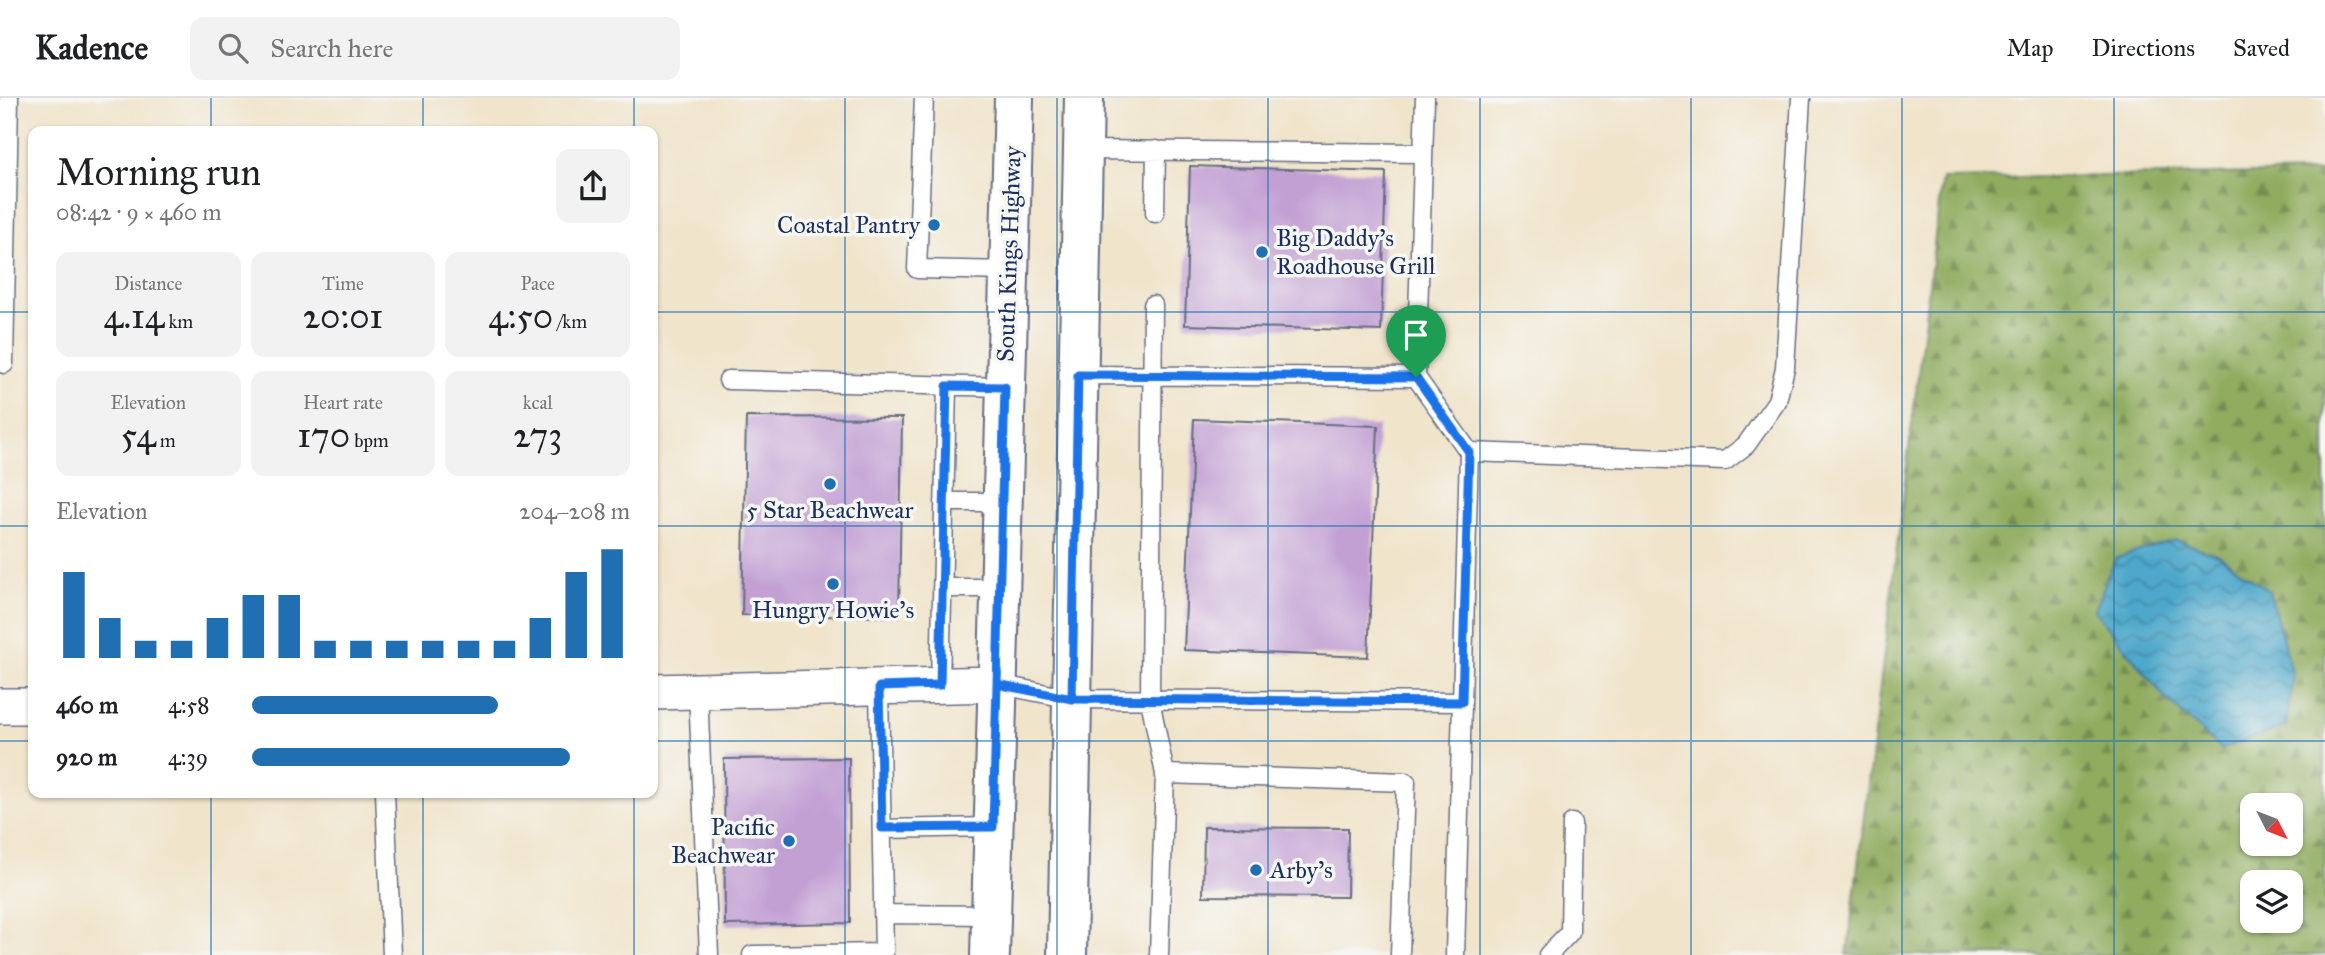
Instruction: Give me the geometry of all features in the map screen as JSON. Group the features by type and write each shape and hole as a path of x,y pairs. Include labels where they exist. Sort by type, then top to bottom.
{"main road":[{"name":"South Kings Highway","path":"990,955 1014,98"},
{"path":"1067,955 1084,98"}],"street":[{"path":"658,692 997,684"},
{"path":"0,706 28,706"}],"lane":[{"path":"4,364 9,98"},
{"path":"924,98 916,269 1009,271"},
{"path":"1425,98 1416,377 1469,452 1455,955"},
{"path":"1469,452 1724,461 1746,444 1777,401 1785,368 1801,98"},
{"path":"1083,150 1422,153"},
{"path":"1155,213 1156,150"},
{"path":"1153,305 1150,700 1165,774 1159,955"},
{"path":"1078,375 1416,377"},
{"path":"728,380 1005,387"},
{"path":"940,685 947,386"},
{"path":"944,502 1002,502"},
{"path":"942,588 1000,588"},
{"path":"997,684 1072,699 1462,702"},
{"path":"752,955 884,953 879,687"},
{"path":"698,691 709,955"},
{"path":"1165,774 1406,782 1400,955"},
{"path":"386,798 392,955"},
{"path":"1548,955 1570,932 1572,823"},
{"path":"882,828 993,827"},
{"path":"884,914 991,915"}],"green space":[{"path":"2325,172 2325,955 1847,955 1942,179"}],"water":[{"path":"2175,540 2219,555 2269,591 2293,675 2286,726 2221,749 2166,699 2094,610 2116,558"}],"building":[{"path":"1190,166 1386,172 1381,331 1185,325"},
{"path":"746,417 902,418 899,617 742,615"},
{"path":"1194,419 1378,426 1368,657 1184,650"},
{"path":"849,758 850,923 725,925 724,759"},
{"path":"1204,827 1348,828 1347,897 1203,896"}],"place":[{"name":"Coastal Pantry","path":"934,225"},
{"name":"Big Daddy's Roadhouse Grill","path":"1262,252"},
{"name":"5 Star Beachwear","path":"830,484"},
{"name":"Hungry Howie's","path":"833,584"},
{"name":"Pacific Beachwear","path":"789,841"},
{"name":"Arby's","path":"1256,870"}],"route":[{"path":"1416,377 1078,375 1072,699 997,684 1005,387 947,386 940,685 879,687 882,828 993,827 997,684 1072,699 1462,702 1469,452 1416,377"}]}
